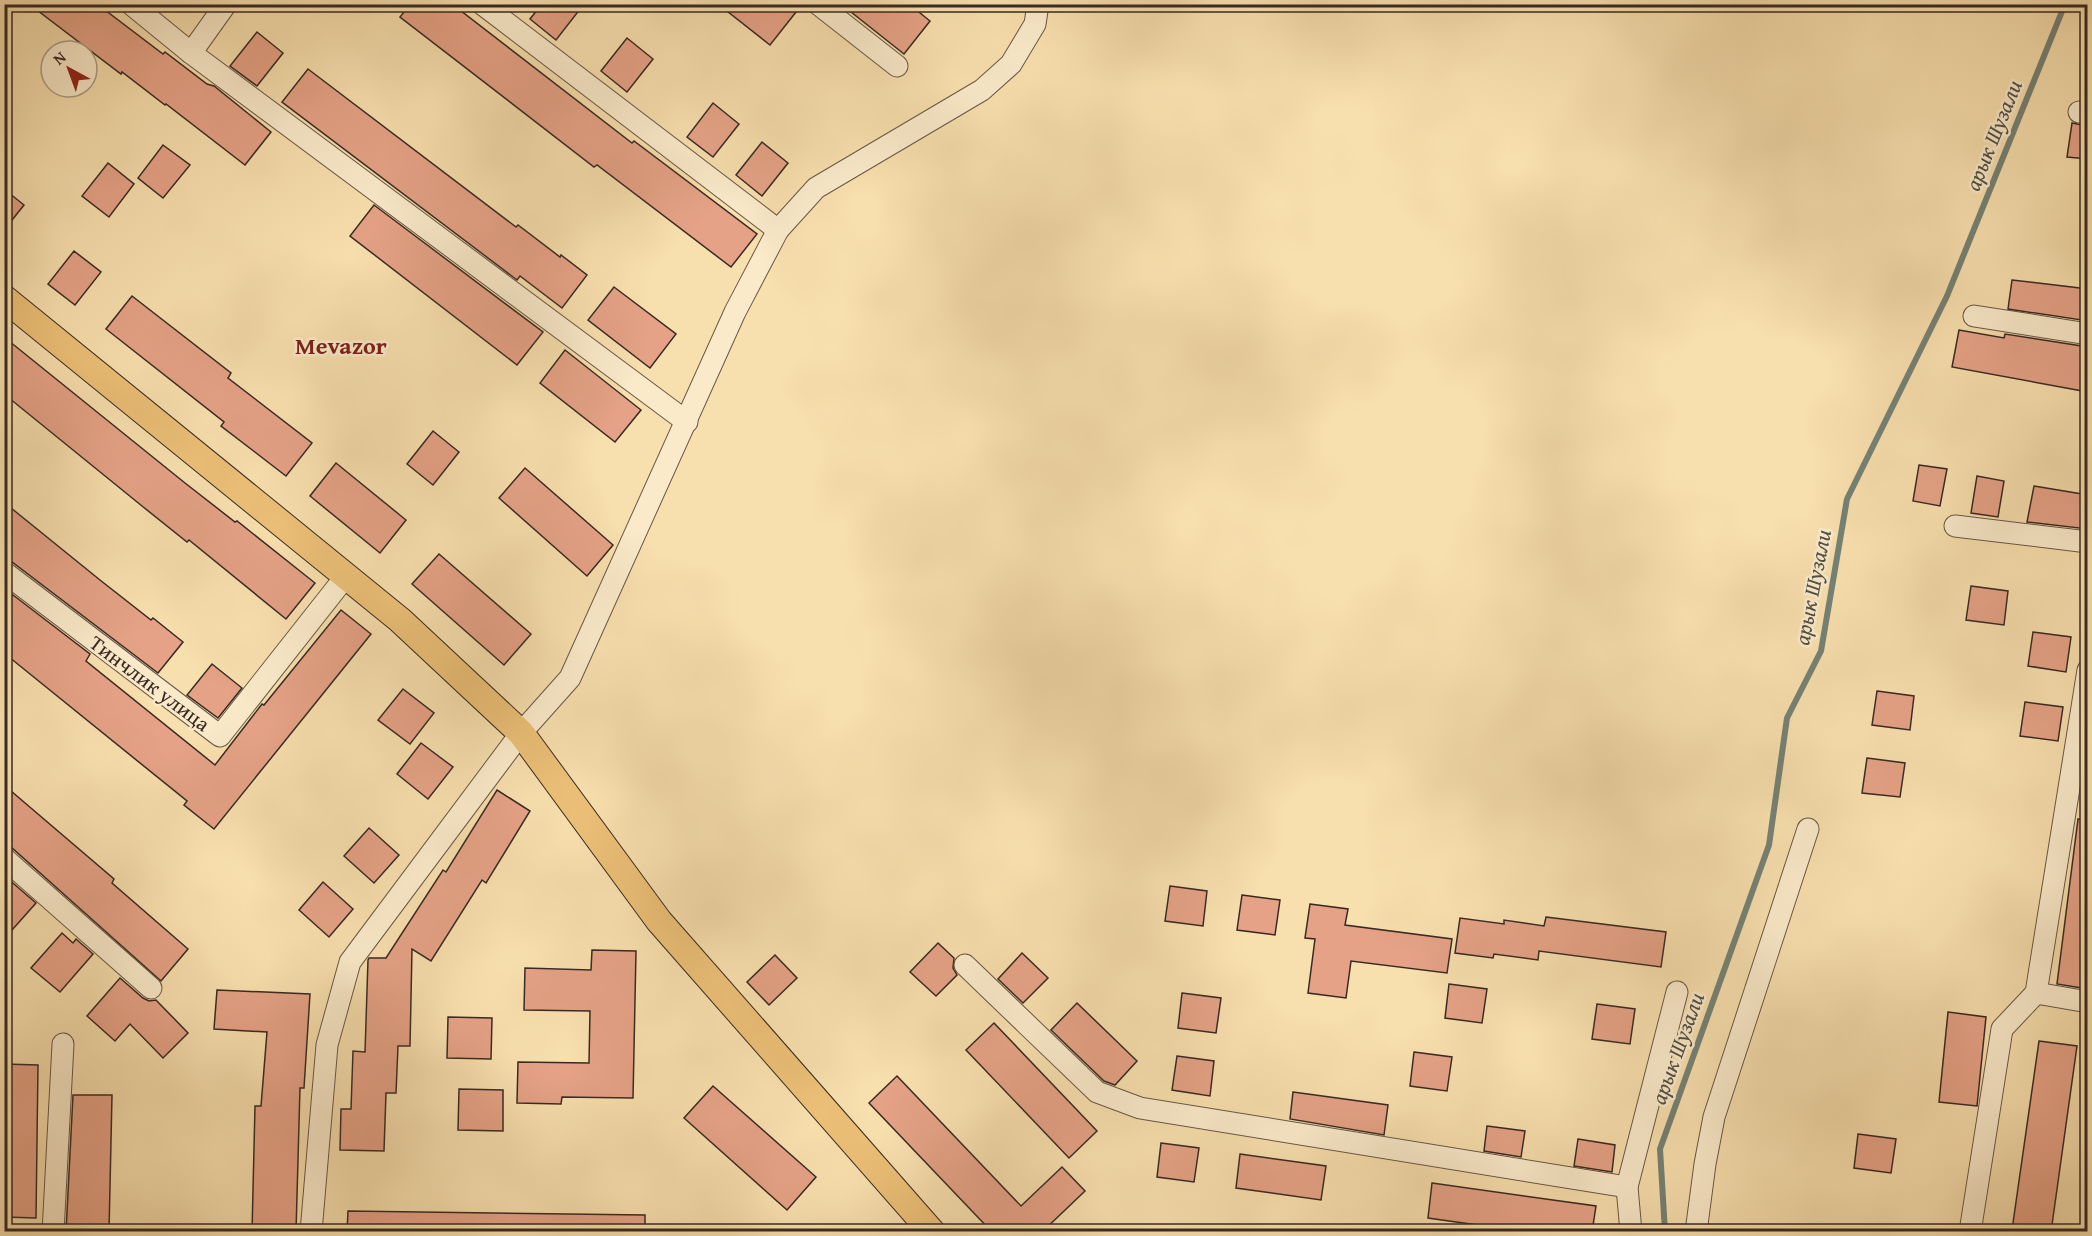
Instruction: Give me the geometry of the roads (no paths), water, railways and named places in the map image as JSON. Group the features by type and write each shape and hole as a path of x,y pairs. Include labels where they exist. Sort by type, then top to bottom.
{"main road":[{"path":"4,298 400,620 522,733 659,921 932,1232"}],"street":[{"path":"131,4 191,53 687,422"},
{"path":"191,53 226,4"},
{"path":"482,4 778,230"},
{"path":"818,4 897,66"},
{"path":"311,1232 327,1045 350,962 522,733 570,678 735,312 778,230 816,188 982,90 1011,64 1035,24 1038,4"},
{"path":"1974,316 2088,334"},
{"path":"1955,526 2088,542"},
{"name":"Тинчлик улица","path":"4,572 220,736 346,576"},
{"path":"1970,1232 2002,1029 2036,993 2088,670"},
{"path":"1696,1232 1704,1164 1714,1117 1808,829"},
{"path":"4,858 151,988"},
{"path":"965,965 1096,1092 1140,1108 1627,1187"},
{"path":"1631,1232 1627,1187 1677,992"},
{"path":"2036,993 2088,1002"},
{"path":"53,1232 63,1044"}],"waterway":[{"name":"арык Шузали","path":"1665,1232 1660,1149 1769,845 1787,718 1821,651 1847,499 1947,296 2065,4"}],"district":[{"name":"Mevazor","path":"341,345"}]}
